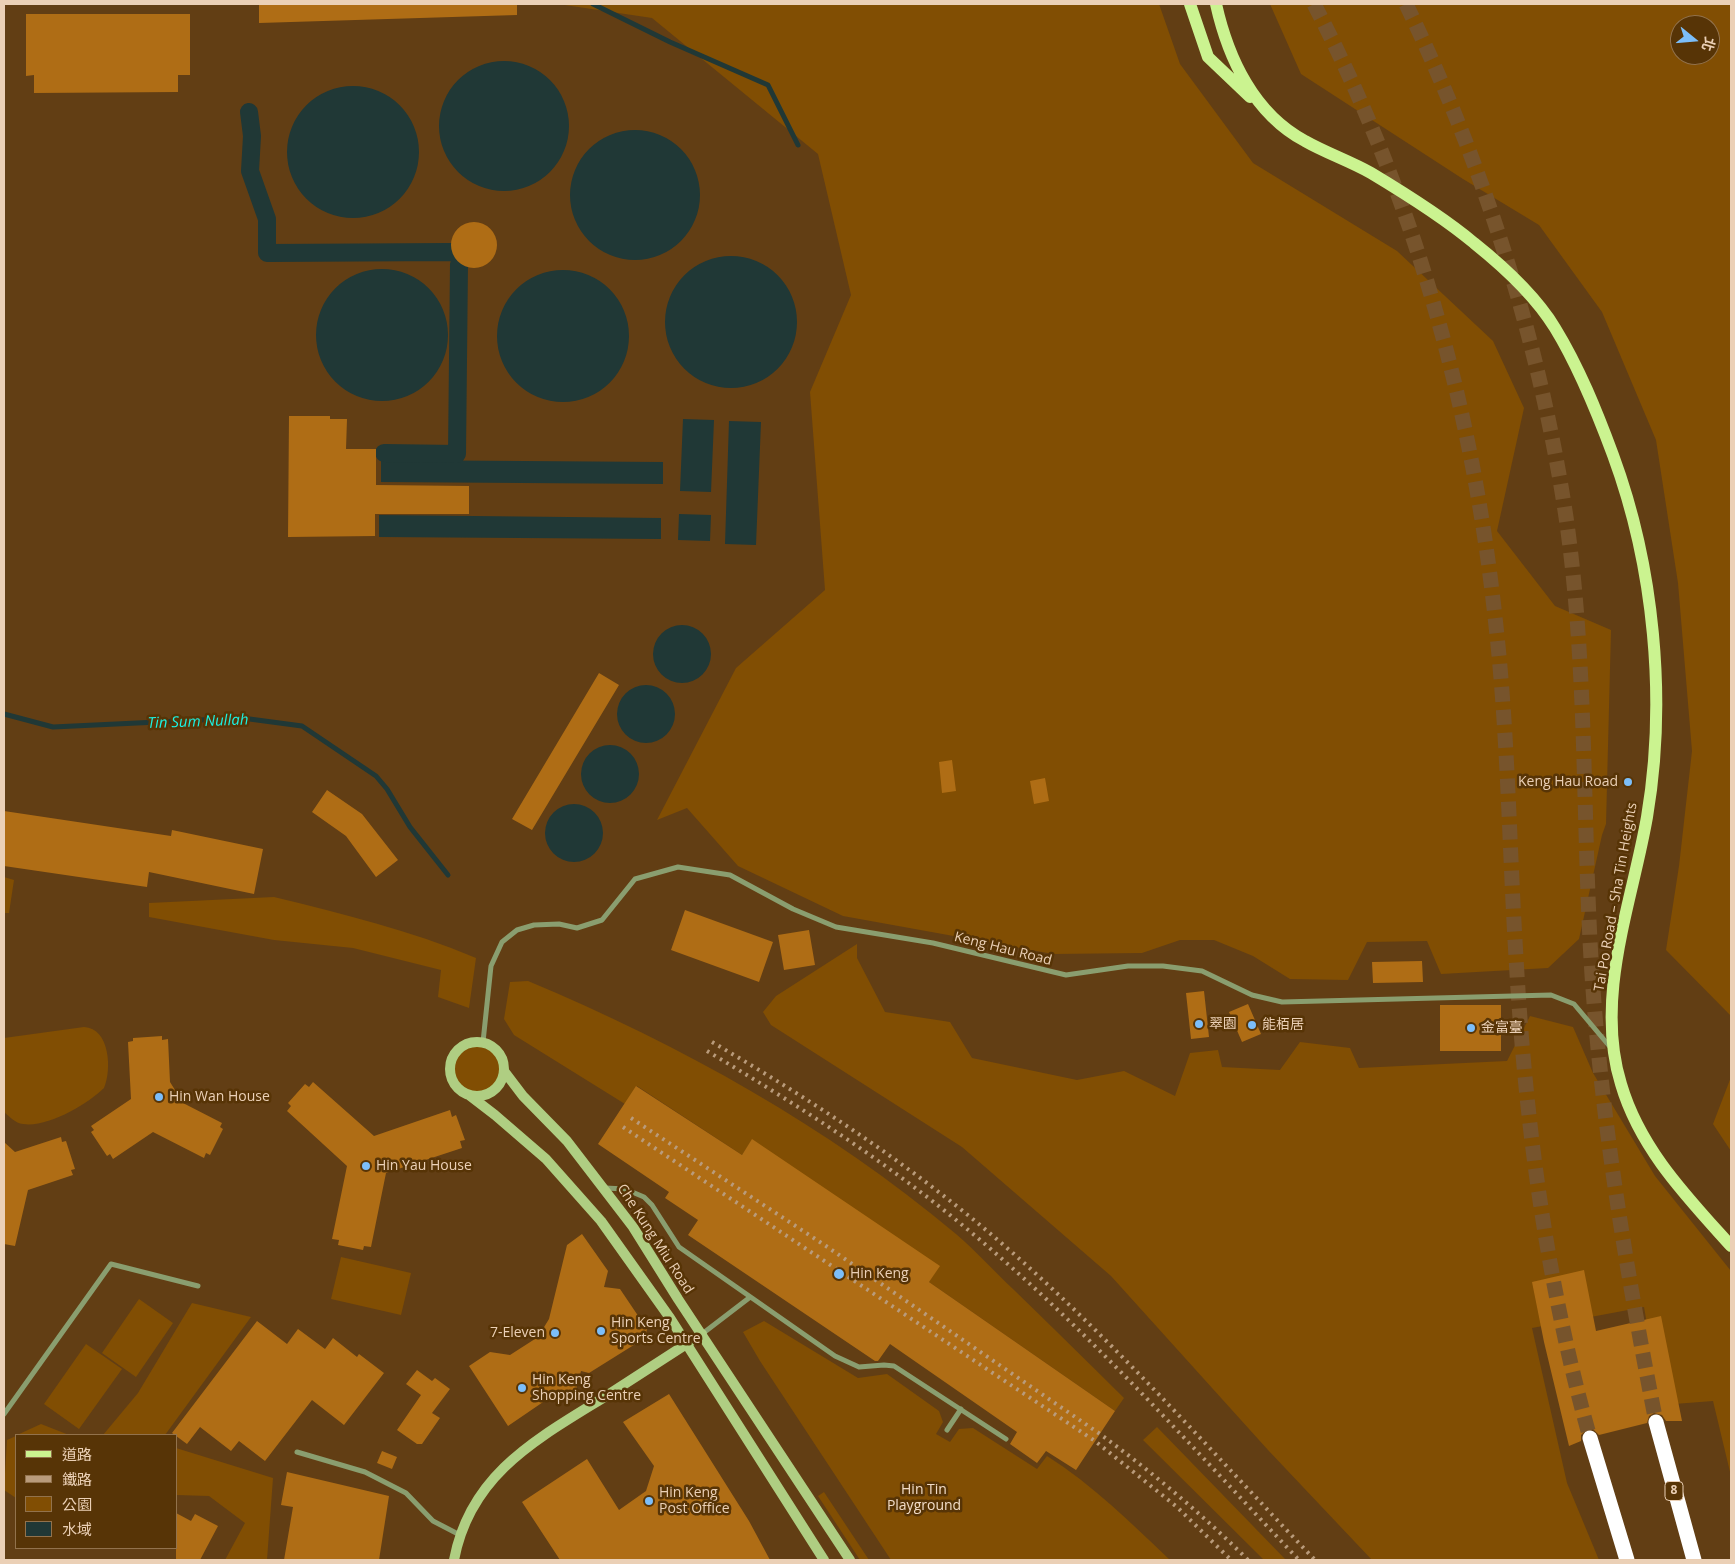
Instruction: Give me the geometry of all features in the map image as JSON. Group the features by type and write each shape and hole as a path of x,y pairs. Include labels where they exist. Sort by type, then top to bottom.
{"highway":[{"name":"8","path":"1656,1422 1694,1560"},
{"path":"1590,1438 1627,1560"}],"main road":[{"path":"1190,4 1208,57 1241,90 1264,109"},
{"name":"Tai Po Road – Sha Tin Heights","path":"1216,4 1239,69 1247,86 1264,109 1290,132 1369,172 1428,209 1474,243 1507,272 1543,310 1555,328 1580,376 1613,455 1623,486 1645,574 1654,642 1654,708 1647,814 1613,986 1611,1031 1613,1050 1621,1085 1634,1119 1649,1147 1666,1172 1731,1246"}],"street":[{"name":"Keng Hau Road","path":"484,1042 491,966 502,942 517,930 534,925 559,924 577,928 602,920 635,879 678,867 730,875 792,909 836,927 933,944 1066,975 1128,966 1163,966 1202,971 1252,995 1282,1002 1551,995 1574,1004 1613,1050"},
{"path":"468,1095 487,1095 497,1088 504,1071 503,1060 498,1051 484,1042 465,1043 458,1048 449,1066 453,1083 459,1090 520,1135 572,1187 601,1221 686,1344 824,1560"},
{"name":"Che Kung Miu Road","path":"504,1071 523,1096 567,1142 605,1188 633,1227 850,1560"},
{"path":"605,1188 625,1189 644,1198 652,1205 679,1247 749,1298 848,1363 859,1367 884,1364 894,1366 1006,1439"},
{"path":"4,1414 111,1264 198,1286"},
{"path":"454,1560 460,1535 471,1510 508,1462 535,1441 702,1334 749,1298"},
{"path":"947,1430 961,1409"},
{"path":"297,1452 365,1472 406,1493 433,1521 460,1535"}],"green space":[{"path":"558,4 1159,4 1180,64 1253,163 1397,251 1493,341 1524,408 1497,531 1555,606 1611,630 1606,824 1579,939 1548,968 1441,974 1427,941 1367,942 1348,980 1290,979 1253,956 1214,940 1180,940 1142,953 1053,954 843,916 738,866 687,808 657,820 736,668 825,590 810,392 851,295 818,154 652,18"},
{"path":"1270,4 1731,4 1731,1016 1666,950 1679,866 1692,751 1678,583 1656,440 1602,312 1539,225 1463,179 1301,74"},
{"path":"4,877 14,880 9,913 4,913"},
{"path":"274,897 351,916 401,931 476,958 469,1008 438,997 441,970 353,948 274,940 149,917 149,903"},
{"path":"857,944 857,958 885,1012 950,1022 972,1058 1077,1080 1124,1071 1175,1096 1190,1053 1218,1050 1222,1067 1280,1070 1300,1042 1350,1048 1359,1068 1507,1061 1530,1016 1573,1027 1593,1073 1655,1176 1731,1271 1731,1476 1713,1401 1661,1405 1644,1307 1532,1328 1567,1483 1599,1560 1372,1560 1268,1450 1111,1276 962,1147 771,1025 763,1012 776,996"},
{"path":"528,981 642,1033 752,1091 856,1158 907,1195 971,1247 1124,1398 1115,1411 929,1282 752,1140 742,1155 637,1086 625,1104 514,1035 504,1019 510,982"},
{"path":"84,1027 93,1029 99,1034 107,1051 108,1071 104,1088 88,1101 55,1119 33,1124 23,1124 13,1120 4,1112 4,1038"},
{"path":"472,1045 482,1045 491,1049 497,1055 500,1060 500,1078 491,1089 482,1093 472,1093 463,1089 457,1083 453,1074 453,1064 457,1055 463,1049"},
{"path":"1731,1077 1731,1151 1713,1124"},
{"path":"341,1257 411,1273 401,1315 331,1299"},
{"path":"139,1299 173,1323 136,1377 102,1353"},
{"path":"192,1303 251,1317 166,1434 104,1434 138,1393"},
{"name":"Hin Tin Playground","path":"764,1321 858,1378 887,1374 939,1411 943,1422 936,1434 950,1442 959,1429 973,1428 1037,1469 1047,1456 1096,1492 1170,1560 891,1560 760,1361 743,1332"},
{"path":"86,1344 122,1369 79,1429 44,1404"},
{"path":"41,1424 66,1434 19,1434"},
{"path":"1157,1427 1286,1560 1264,1560 1143,1440"},
{"path":"15,1436 15,1497 4,1490 7,1440"},
{"path":"178,1449 273,1478 267,1560 225,1560 245,1523 209,1496 178,1495"},
{"path":"824,1492 869,1560 860,1560 818,1496"}],"water":[{"path":"504,61 529,65 550,80 565,101 569,126 565,151 550,172 529,187 504,191 479,187 458,172 443,151 439,126 443,101 458,80 479,65"},
{"path":"353,86 378,91 399,106 414,127 419,152 414,177 399,198 378,213 353,218 328,213 307,198 292,177 287,152 292,127 307,106 328,91"},
{"path":"635,130 660,134 681,149 696,170 700,195 696,220 681,241 660,256 635,260 610,256 589,241 574,220 570,195 574,170 589,149 610,134"},
{"path":"731,256 756,261 777,276 792,297 797,322 792,347 777,368 756,383 731,388 706,383 685,368 670,347 665,322 670,297 685,276 706,261"},
{"path":"382,269 407,274 428,289 443,310 448,335 443,360 428,381 407,396 382,401 357,396 336,381 321,360 316,335 321,310 336,289 357,274"},
{"path":"563,270 588,275 609,290 624,311 629,336 624,361 609,382 588,397 563,402 538,397 517,382 502,361 497,336 502,311 517,290 538,275"},
{"path":"683,419 714,420 711,492 680,491"},
{"path":"729,421 761,422 756,545 725,544"},
{"path":"381,460 663,462 663,484 381,482"},
{"path":"679,514 711,515 710,541 678,540"},
{"path":"379,515 661,518 661,539 379,537"},
{"path":"676,625 688,625 703,633 711,648 711,660 703,675 688,683 676,683 661,675 653,660 653,648 661,633"},
{"path":"640,685 652,685 667,693 675,708 675,720 667,735 652,743 640,743 625,735 617,720 617,708 625,693"},
{"path":"604,745 616,745 631,753 639,768 639,780 631,795 616,803 604,803 589,795 581,780 581,768 589,753"},
{"path":"568,804 580,804 595,812 603,827 603,839 595,854 580,862 568,862 553,854 545,839 545,827 553,812"}],"building":[{"path":"259,4 517,4 517,15 259,23"},
{"path":"26,14 190,14 190,75 178,75 178,92 34,93 34,75 26,76"},
{"path":"469,222 479,222 493,232 497,245 493,258 487,264 479,268 469,268 455,258 451,250 451,240 461,226"},
{"path":"289,416 330,416 330,419 347,419 346,449 376,449 376,485 469,486 469,514 375,514 375,536 288,537"},
{"path":"599,673 619,685 532,830 512,819"},
{"path":"952,760 956,791 942,793 939,762"},
{"path":"1045,778 1049,801 1034,804 1030,781"},
{"path":"327,790 362,814 398,860 376,877 346,836 312,812"},
{"path":"4,811 171,836 172,830 263,849 254,894 149,872 147,887 4,866"},
{"path":"685,910 773,942 759,982 671,950"},
{"path":"809,930 815,965 784,970 778,935"},
{"path":"1422,961 1423,982 1373,983 1372,962"},
{"name":"翠園","path":"1204,991 1209,1037 1191,1039 1186,993"},
{"name":"能栢居","path":"1248,1004 1261,1034 1242,1042 1229,1012"},
{"name":"金富臺","path":"1440,1005 1501,1005 1501,1051 1440,1051"},
{"name":"Hin Wan House","path":"162,1036 162,1040 168,1039 170,1082 183,1103 222,1123 220,1127 223,1129 210,1155 206,1153 204,1158 153,1132 113,1159 110,1154 107,1156 91,1132 94,1130 91,1126 131,1099 128,1042 133,1041 133,1038"},
{"name":"Hin Yau House","path":"313,1082 374,1136 450,1110 452,1117 456,1115 465,1140 460,1141 462,1148 386,1173 371,1247 364,1246 363,1250 338,1245 339,1240 332,1239 347,1166 287,1111 291,1106 288,1103 305,1084 309,1087"},
{"name":"Hin Keng","path":"636,1086 742,1155 752,1139 940,1266 929,1282 1115,1411 1076,1470 1046,1451 1037,1463 1010,1444 1017,1432 890,1344 878,1361 875,1361 688,1235 698,1220 665,1198 669,1192 598,1144"},
{"path":"61,1137 62,1142 66,1141 75,1169 71,1170 73,1175 28,1190 15,1246 4,1244 4,1142 15,1152"},
{"path":"582,1234 608,1271 604,1287 620,1289 647,1329 645,1338 589,1373 581,1371 576,1390 562,1400 549,1398 508,1426 469,1366 490,1352 510,1355 538,1337 549,1319 567,1245"},
{"path":"1584,1270 1596,1331 1661,1316 1682,1421 1666,1421 1662,1415 1654,1413 1649,1416 1647,1423 1599,1435 1593,1429 1587,1429 1581,1435 1581,1441 1569,1446 1532,1282"},
{"path":"257,1321 287,1344 298,1329 325,1349 333,1338 357,1357 359,1354 384,1373 344,1425 312,1400 265,1461 239,1441 231,1451 200,1427 187,1444 178,1437 178,1434 172,1433"},
{"path":"417,1370 432,1381 435,1378 450,1389 432,1413 440,1418 422,1444 417,1444 397,1430 421,1395 406,1384"},
{"path":"669,1394 749,1521 770,1560 560,1560 522,1502 587,1459 619,1510 646,1491 654,1466 623,1422"},
{"path":"382,1451 397,1457 392,1469 377,1463"},
{"path":"287,1472 389,1496 379,1560 284,1560 293,1507 281,1505"},
{"path":"178,1514 191,1521 195,1514 218,1526 200,1560 176,1560 176,1549 178,1549"}],"waterway":[{"path":"593,4 670,42 768,85 798,145"},
{"path":"249,112 252,136 250,171 267,219 267,253 451,252"},
{"path":"384,453 457,454 459,264"},
{"name":"Tin Sum Nullah","path":"4,714 53,727 242,718 302,726 376,776 387,789 410,827 448,875"}],"tunnel":[{"path":"1314,4 1349,76 1381,150 1409,225 1433,302 1454,380 1471,458 1485,537 1499,659 1506,744 1520,1018 1532,1139 1540,1200 1561,1320 1590,1438"},
{"path":"1406,4 1460,127 1484,191 1524,319 1555,450 1566,517 1578,631 1584,746 1589,918 1596,1031 1617,1200 1656,1422"}],"railway":[{"path":"712,1042 853,1130 920,1178 986,1230 1073,1308 1155,1390 1315,1560"},
{"path":"707,1051 806,1112 900,1177 961,1224 1093,1344 1299,1560"},
{"path":"631,1118 826,1246 1100,1434 1177,1494 1248,1560"},
{"path":"623,1127 1095,1441 1177,1507 1231,1560"}],"place":[{"name":"Keng Hau Road","path":"1628,782"},
{"name":"翠園","path":"1199,1024"},
{"name":"能栢居","path":"1252,1025"},
{"name":"金富臺","path":"1471,1028"},
{"name":"Hin Wan House","path":"159,1097"},
{"name":"Hin Yau House","path":"366,1166"},
{"name":"Hin Keng","path":"839,1274"},
{"name":"Hin Keng Sports Centre","path":"601,1331"},
{"name":"7-Eleven","path":"555,1333"},
{"name":"Hin Keng Shopping Centre","path":"522,1388"},
{"name":"Hin Keng Post Office","path":"649,1501"}]}
